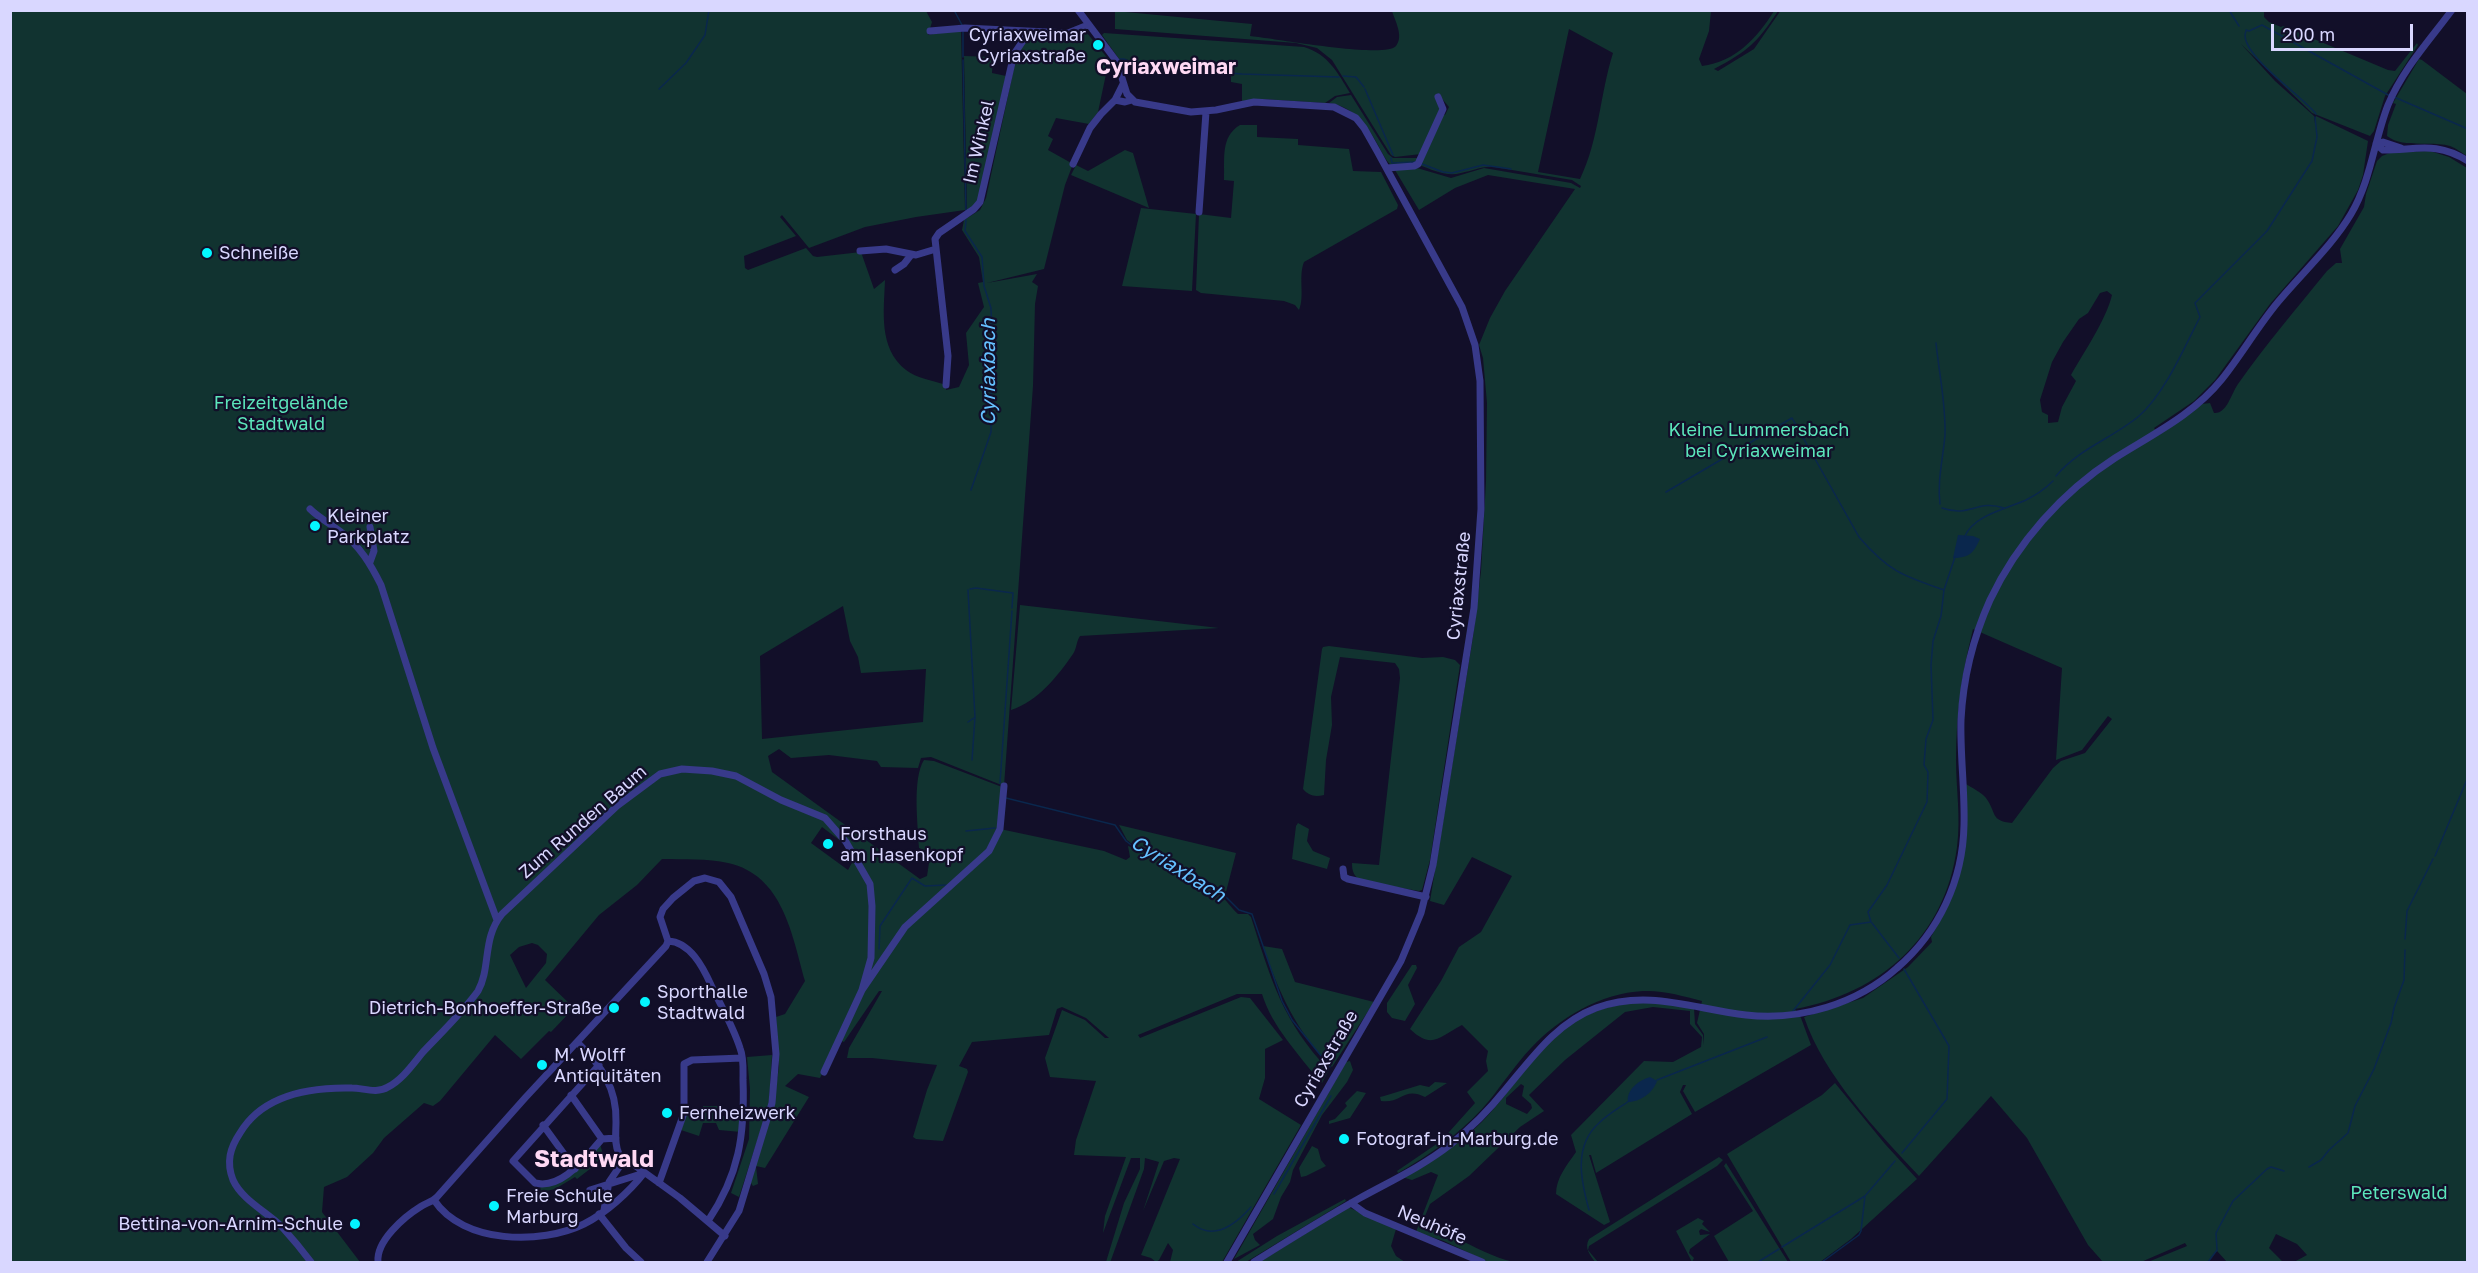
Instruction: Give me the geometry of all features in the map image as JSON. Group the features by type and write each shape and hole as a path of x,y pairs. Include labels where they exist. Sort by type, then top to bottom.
{"street":[{"path":"1078,10 1117,62 1123,84 1132,99"},
{"path":"1254,1263 1447,1147 1486,1112 1544,1043 1584,1013 1614,1003 1649,998 1683,1002 1748,1015 1773,1017 1802,1014 1858,995 1887,977 1911,956 1940,915 1951,893 1959,867 1964,824 1961,738 1965,685 1978,630 2000,581 2028,538 2072,491 2111,460 2178,420 2222,380 2266,317 2348,220 2364,187 2395,89 2409,66 2452,10"},
{"path":"930,31 968,28 1068,33 1088,25"},
{"name":"Im Winkel","path":"936,249 936,236 974,209 980,202 1014,54 1029,32"},
{"path":"1073,164 1090,128 1115,100 1123,84"},
{"path":"1387,168 1418,164 1443,109 1438,97"},
{"name":"Cyriaxstraße","path":"1115,100 1125,102 1132,99 1148,106 1206,112 1240,104 1263,102 1341,109 1351,115 1364,128 1462,307 1475,345 1480,381 1481,509 1474,608 1426,897 1401,962 1227,1263"},
{"path":"1199,212 1206,112"},
{"path":"2376,144 2383,150 2417,147 2437,149 2468,161"},
{"path":"860,251 886,249 911,255 936,249 948,356 946,385"},
{"path":"895,270 911,255"},
{"path":"310,509 343,533 370,562 381,585 433,748 497,920"},
{"path":"370,527 374,551 370,562"},
{"name":"Zum Runden Baum","path":"311,1263 282,1227 240,1191 231,1171 230,1148 252,1116 270,1102 289,1094 333,1089 380,1090 387,1088 478,991 483,981 487,951 497,920 617,806 660,774 682,769 712,771 736,776 781,800 825,818 846,842 870,884 871,958 862,990"},
{"path":"824,1072 862,990 905,927 989,851 1000,829 1004,786"},
{"path":"1343,869 1344,877 1348,879 1426,897"},
{"path":"378,1263 379,1253 396,1227 420,1206 434,1200 666,946 668,941 660,917 663,909 694,881 705,878 719,882 731,897 764,974 771,997 776,1054 772,1102 739,1211 725,1236 705,1263"},
{"path":"668,941 686,948 703,968 732,1029 742,1058 744,1105 741,1146 726,1190 708,1221"},
{"path":"578,1043 599,1065 614,1096 617,1152 624,1160 659,1183 725,1236"},
{"path":"659,1183 684,1113 684,1064 692,1060 742,1058"},
{"path":"599,1065 543,1125 513,1162 538,1184 557,1179 575,1169 602,1139 616,1138"},
{"path":"571,1095 602,1139"},
{"path":"543,1125 575,1169"},
{"path":"624,1160 609,1182 602,1212 626,1248 641,1263"},
{"path":"434,1200 447,1214 471,1228 495,1236 516,1238 569,1230 585,1223 626,1193 644,1173"},
{"path":"590,1190 609,1182 644,1173"},
{"name":"Neuhöfe","path":"1359,1198 1370,1215"},
{"name":"Neuhöfe","path":"1352,1203 1361,1212 1482,1263"}],"green space":[{"path":"1781,10 2264,11 2264,17 2269,22 2395,71 2417,43 2418,45 2385,96 2374,131 2370,136 2312,113 2241,44 2275,81 2314,116 2315,123 2316,116 2368,141 2363,175 2358,190 2338,226 2270,304 2215,380 2194,401 2154,428 2159,435 2202,404 2210,403 2214,413 2225,407 2238,384 2282,326 2327,271 2336,263 2342,263 2340,249 2364,207 2377,161 2382,156 2392,152 2430,151 2449,157 2467,168 2467,1262 2294,1262 2307,1255 2297,1244 2276,1234 2269,1248 2283,1262 2227,1262 2217,1251 2207,1262 2148,1262 2187,1246 2185,1243 2141,1262 2103,1262 2088,1245 2027,1138 1991,1096 1919,1176 1853,1102 1825,1060 1804,1017 1863,998 1908,967 1932,942 1931,937 1951,898 1962,863 1966,827 1966,784 1986,798 1997,818 2012,823 2053,768 2061,761 2085,753 2112,719 2108,716 2082,750 2056,760 2062,668 1973,629 1958,710 1956,760 1959,825 1957,847 1950,879 1939,908 1923,934 1904,956 1855,990 1795,1009 1801,1018 1811,1045 1695,1112 1683,1091 1686,1085 1683,1085 1680,1092 1692,1114 1596,1173 1591,1155 1589,1155 1610,1222 1604,1225 1556,1194 1560,1177 1576,1152 1571,1135 1644,1061 1673,1062 1701,1047 1702,1037 1690,1024 1690,1011 1653,1007 1625,1012 1565,1060 1529,1095 1544,1111 1520,1127 1469,1176 1430,1204 1423,1221 1426,1225 1491,1255 1514,1262 1488,1262 1444,1241 1416,1232 1438,1175 1431,1172 1412,1180 1402,1177 1438,1156 1471,1132 1491,1112 1546,1045 1579,1019 1597,1011 1634,1003 1673,1004 1694,1008 1695,1024 1703,1035 1704,1045 1704,1034 1697,1023 1702,1001 1665,992 1643,991 1596,1002 1568,1017 1542,1037 1524,1055 1482,1109 1463,1128 1421,1159 1398,1173 1397,1171 1441,1141 1475,1103 1467,1092 1488,1071 1486,1061 1488,1051 1462,1025 1441,1037 1430,1040 1424,1039 1410,1029 1441,981 1459,947 1481,932 1512,876 1472,857 1444,905 1430,901 1473,637 1481,571 1487,403 1483,358 1479,345 1490,318 1505,291 1575,189 1488,175 1455,188 1419,210 1395,170 1417,168 1451,178 1484,168 1571,183 1580,188 1581,186 1572,180 1494,167 1485,167 1450,174 1419,165 1442,114 1445,115 1449,107 1438,94 1436,96 1441,106 1421,154 1395,157 1391,155 1332,60 1317,48 1296,43 1115,29 1115,11 1252,24 1250,36 1327,47 1372,50 1396,46 1399,38 1398,29 1392,11 1711,11 1709,31 1699,59 1702,66 1725,60 1735,54 1752,39 1774,11 1778,11 1751,45 1714,69 1718,71 1754,49","holes":["1569,29 1613,53 1591,149 1580,179 1538,172","2107,291 2112,295 2109,305 2071,375 2076,381 2062,407 2058,422 2048,423 2048,415 2042,412 2040,400 2052,362 2063,342 2079,319 2088,313 2100,293","1521,1084 1524,1086 1522,1096 1532,1108 1527,1114 1506,1104 1506,1098"]},
{"name":"Freizeitgelände Stadtwald","path":"10,11 926,11 932,22 928,35 961,29 965,210 865,227 809,248 782,215 780,217 796,236 744,256 745,268 748,270 806,248 817,257 861,252 874,289 885,280 885,328 891,351 897,361 910,373 946,385 946,390 959,387 969,365 966,333 984,307 978,283 983,282 979,257 962,230 964,220 980,210 986,198 1017,54 1032,35 1067,37 1087,33 1109,60 1098,112 1089,124 1056,118 1048,136 1053,139 1048,150 1073,164 1065,185 1044,269 987,283 1037,274 1032,282 1038,286 1004,786 931,757 921,758 918,768 881,767 877,761 829,755 791,758 779,749 768,756 772,772 920,879 927,876 929,863 925,851 919,848 917,815 918,779 924,760 934,761 1002,787 1000,829 1104,851 1126,860 1130,857 1128,846 1140,850 1187,872 1222,896 1238,914 1248,914 1251,917 1272,979 1289,1017 1300,1035 1329,1070 1322,1083 1279,1029 1262,994 1237,994 1138,1035 1140,1038 1241,997 1250,998 1283,1040 1265,1049 1265,1078 1259,1099 1301,1125 1222,1262 1170,1262 1173,1250 1168,1243 1156,1262 1141,1255 1180,1159 1164,1161 1143,1211 1159,1162 1145,1158 1144,1169 1111,1260 1106,1262 1124,1203 1140,1169 1140,1158 1131,1158 1103,1233 1105,1216 1126,1157 1074,1155 1076,1140 1096,1081 1050,1077 1045,1058 1062,1010 1085,1020 1105,1038 1109,1038 1086,1018 1062,1007 1057,1009 1049,1035 972,1042 959,1066 967,1069 968,1072 943,1141 916,1139 913,1137 937,1065 872,1058 847,1058 849,1048 882,991 879,991 844,1042 839,1040 820,1078 798,1074 785,1086 809,1097 765,1168 756,1166 758,1184 753,1186 749,1180 774,1101 779,1067 776,1017 785,1014 805,981 795,945 782,909 773,893 747,870 712,860 662,859 637,885 599,915 545,980 574,1008 551,1032 549,1031 521,1059 495,1035 440,1101 433,1106 424,1103 384,1138 373,1153 347,1177 324,1187 322,1212 360,1262 11,1262","holes":["843,606 850,641 858,657 861,673 926,669 923,722 762,739 760,656","822,827 842,842 854,859 848,870 811,843","532,943 538,945 547,954 546,963 526,988 510,955 519,947"]},
{"path":"1104,33 1304,47 1326,59 1350,93 1335,96 1325,103 1262,99 1242,101 1242,84 1231,82 1231,72 1122,63 1102,35"},
{"path":"964,56 993,57 992,73 1006,76 979,198 976,204 967,211"},
{"path":"2419,59 2467,94 2467,156 2457,149 2442,144 2401,142 2387,136 2388,125 2396,104 2393,103"},
{"path":"1351,95 1388,154 1393,158 1418,158 1417,163 1391,165 1369,130 1358,118 1346,108 1329,103 1337,97"},
{"path":"1240,125 1257,125 1257,137 1298,139 1298,145 1349,149 1353,171 1381,172 1398,205 1397,209 1304,262 1299,310 1295,305 1284,301 1201,293 1196,290 1199,214 1231,218 1234,181 1224,180 1225,149 1229,136"},
{"path":"1125,150 1133,153 1149,208 1071,175 1076,165 1088,171"},
{"path":"1141,208 1196,214 1192,291 1122,286"},
{"path":"1020,605 1219,628 1080,636 1073,654 1053,679 1030,701 1011,710"},
{"path":"1329,646 1422,658 1443,657 1455,660 1460,665 1430,860 1422,890 1361,881 1352,869 1352,863 1379,865 1400,678 1399,669 1395,663 1340,657 1331,697 1332,725 1326,760 1324,795 1312,795 1303,789 1322,649"},
{"path":"1298,823 1309,829 1307,841 1313,851 1330,858 1327,869 1292,859"},
{"path":"1119,825 1236,853 1226,892 1165,856 1135,846 1127,840"},
{"path":"1263,946 1282,949 1295,982 1374,1002 1332,1067 1309,1040 1290,1011"},
{"path":"1412,965 1416,965 1417,968 1408,985 1415,1004 1405,1021 1392,1018 1387,1012 1387,1003"},
{"path":"772,1055 769,1104 739,1197 731,1193 749,1139 750,1089 747,1057"},
{"path":"1350,1061 1353,1070 1347,1082 1322,1115 1293,1170 1273,1219 1253,1234 1260,1245 1234,1259 1346,1062"},
{"path":"1435,1082 1447,1083 1425,1097 1412,1093 1393,1100 1381,1101 1380,1097 1420,1085 1429,1087"},
{"path":"1835,1083 1917,1179 1851,1239 1820,1262 1791,1262 1727,1154 1822,1095"},
{"path":"1357,1091 1366,1093 1350,1118 1329,1124 1329,1121 1335,1119 1347,1106 1345,1103"},
{"path":"703,1106 719,1106 719,1111 723,1116 740,1115 741,1132 719,1130 716,1123 703,1123 699,1136 681,1130 688,1111 703,1113"},
{"name":"Stadtwald","path":"600,1144 604,1158 577,1179 575,1177 555,1189 541,1192 540,1186 552,1183"},
{"path":"1312,1146 1318,1149 1321,1160 1326,1166 1301,1177 1299,1168"},
{"path":"1719,1157 1723,1160 1717,1166 1589,1246 1588,1250 1598,1262 1595,1262 1588,1251 1587,1248 1589,1239"},
{"path":"1726,1163 1788,1262 1729,1262 1714,1236 1753,1211 1724,1166"},
{"path":"1345,1199 1346,1201 1246,1262 1236,1262 1277,1236"},
{"path":"1348,1207 1396,1229 1391,1246 1396,1256 1405,1262 1260,1262"},
{"path":"1698,1218 1704,1221 1702,1224 1710,1232 1701,1229 1700,1235 1710,1234 1690,1249 1689,1253 1694,1258 1692,1262 1676,1231"}],"water":[{"path":"1958,535 1980,539 1971,553 1964,557 1953,558"},
{"path":"1650,1077 1657,1081 1649,1093 1641,1099 1628,1102 1629,1093 1634,1086"}],"waterway":[{"path":"659,89 686,63 705,35 709,10"},
{"name":"Cyriaxbach","path":"954,10 962,25"},
{"path":"2229,10 2239,26"},
{"path":"2246,30 2249,31 2262,25 2390,96"},
{"name":"Cyriaxbach","path":"963,31 963,57"},
{"path":"2246,31 2246,40 2261,62 2316,114"},
{"path":"1120,59 1141,67 1242,74 1339,77"},
{"name":"Cyriaxbach","path":"963,60 966,211"},
{"path":"1343,76 1356,77 1364,87"},
{"path":"1365,89 1393,155"},
{"path":"2394,97 2468,129"},
{"path":"2056,476 2075,458 2139,416 2157,395 2173,370 2200,317 2195,303 2267,231 2312,161 2317,137 2315,117"},
{"path":"1391,158 1392,163 1416,162"},
{"path":"1422,164 1452,173 1483,165 1511,169"},
{"name":"Cyriaxbach","path":"966,220 965,231 982,257 984,286 991,308 992,335 991,432 971,490"},
{"path":"1936,343 1945,423 1940,504"},
{"path":"1666,492 1792,418 1859,537 1879,558 1897,571 1944,590"},
{"path":"1965,536 1969,529 1983,518 2030,498 2053,481"},
{"path":"1942,508 1952,511 1987,506 2004,508"},
{"path":"1793,1011 1830,965 1850,925 1871,922 1868,912 1887,885 1927,802 1928,772 1924,765 1926,739 1933,720 1931,665 1933,641 1941,616 1944,590 1955,557"},
{"name":"Cyriaxbach","path":"970,589 1013,593 1012,608"},
{"name":"Cyriaxbach","path":"968,590 975,717 972,760"},
{"name":"Cyriaxbach","path":"1000,783 1012,611"},
{"name":"Cyriaxbach","path":"968,722 974,718"},
{"path":"2435,856 2468,777"},
{"name":"Cyriaxbach","path":"1006,798 1115,825 1126,841 1134,847 1153,851 1176,864 1222,893 1239,910 1252,914 1282,1001 1292,1020 1330,1067"},
{"path":"966,831 995,828"},
{"path":"2405,939 2407,911 2433,859"},
{"path":"879,949 880,926 912,878 925,886 946,885"},
{"path":"1872,923 1899,958"},
{"path":"2309,1167 2321,1160 2348,1133 2355,1106 2374,1069 2391,1023 2404,980 2405,950"},
{"path":"1902,1153 1947,1099 1949,1046 1904,969"},
{"path":"1657,1080 1767,1037"},
{"path":"1274,1194 1331,1096"},
{"path":"1589,1210 1581,1164 1585,1142 1599,1123 1629,1101"},
{"path":"1782,1247 1865,1196 1895,1161"},
{"path":"2208,1262 2217,1250 2216,1233 2233,1201 2267,1169 2271,1167 2284,1171"},
{"path":"1822,1262 1859,1235 1865,1196"},
{"path":"1193,1224 1201,1229 1217,1231 1232,1224 1251,1207"},
{"path":"1758,1262 1779,1249"}],"place":[{"name":"Cyriaxweimar Cyriaxstraße","path":"1098,45"},
{"name":"Schneiße","path":"207,253"},
{"name":"Kleiner Parkplatz","path":"315,526"},
{"name":"Forsthaus am Hasenkopf","path":"828,844"},
{"name":"Sporthalle Stadtwald","path":"645,1002"},
{"name":"Dietrich-Bonhoeffer-Straße","path":"614,1008"},
{"name":"M. Wolff Antiquitäten","path":"542,1065"},
{"name":"Fernheizwerk","path":"667,1113"},
{"name":"Fotograf-in-Marburg.de","path":"1344,1139"},
{"name":"Freie Schule Marburg","path":"494,1206"},
{"name":"Bettina-von-Arnim-Schule","path":"355,1224"}],"district":[{"name":"Cyriaxweimar","path":"1166,67"},
{"name":"Stadtwald","path":"594,1159"}],"park label":[{"name":"Kleine Lummersbach bei Cyriaxweimar","path":"1759,440"},
{"name":"Peterswald","path":"2399,1193"}]}
